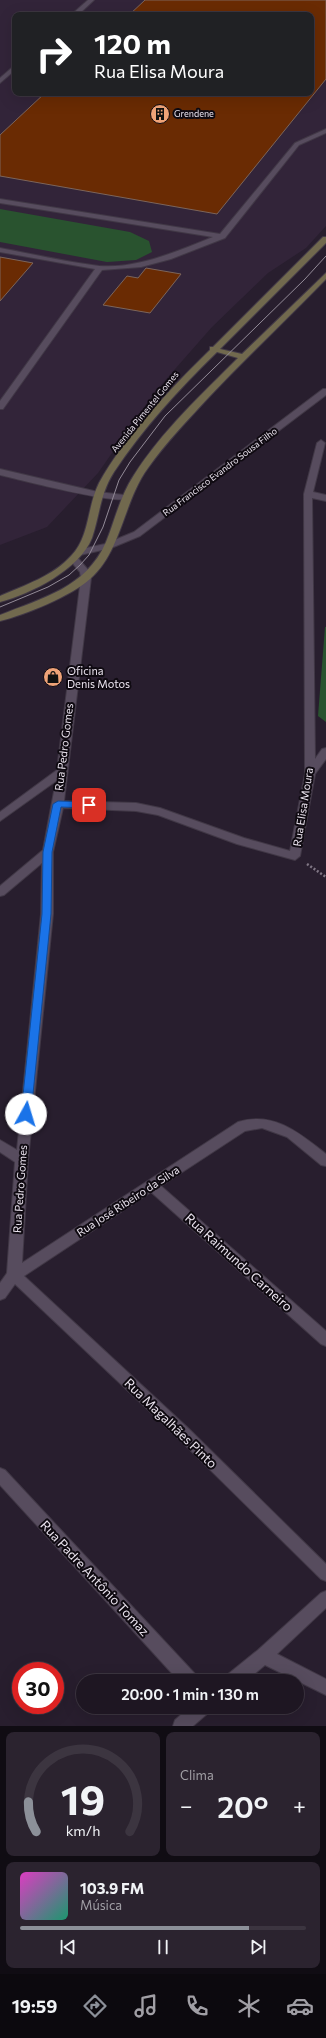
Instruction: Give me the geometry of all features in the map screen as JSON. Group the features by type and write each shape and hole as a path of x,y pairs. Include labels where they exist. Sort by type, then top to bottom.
{"main road":[{"name":"Avenida Pimentel Gomes","path":"0,599 54,575 77,555 90,528 98,495 132,441 171,394 213,349 297,270 326,239"},
{"path":"0,618 50,598 86,578 94,570 108,546 124,498 138,475 177,426 326,275"},
{"path":"213,349 244,357"}],"street":[{"path":"77,12 90,0"},
{"path":"0,81 12,70"},
{"path":"0,250 100,268 138,265 168,257 222,236 297,144 326,131"},
{"path":"0,201 222,236"},
{"path":"0,407 100,268"},
{"name":"Rua Francisco Evandro Sousa Filho","path":"77,555 130,538 154,522 326,391"},
{"name":"Rua Elisa Moura","path":"58,804 136,807 160,812 241,841 295,856 310,774 308,494 321,442"},
{"path":"0,472 98,495 124,498"},
{"path":"308,494 326,498"},
{"path":"77,555 86,578"},
{"name":"Rua Pedro Gomes","path":"14,1275 22,1160 47,914 48,852 58,804 60,773 86,578"},
{"path":"310,774 326,750"},
{"path":"0,817 60,773"},
{"path":"0,892 48,852"},
{"name":"Rua José Ribeiro da Silva","path":"14,1275 242,1126 262,1123 291,1133 326,1160"},
{"path":"0,1145 22,1160"},
{"name":"Rua Raimundo Carneiro","path":"151,1185 326,1340"},
{"path":"0,1294 14,1275"},
{"name":"Rua Magalhães Pinto","path":"14,1275 184,1434 326,1574"},
{"name":"Rua Padre Antônio Tomaz","path":"0,1475 184,1674"},
{"path":"242,1674 264,1656 326,1598"},
{"path":"264,1656 326,1687"},
{"path":"181,1726 194,1714"}],"path":[{"path":"295,856 326,877"}],"shaded area":[{"path":"0,0 326,0 326,226 306,248 268,273 212,327 154,393 98,473 47,527 0,545"}],"green space":[{"path":"0,209 130,232 149,241 152,252 136,260 107,262 0,242"},
{"path":"326,627 326,722 318,716"}],"building":[{"name":"Grendene","path":"145,0 326,0 326,79 314,94 314,12 132,12"},
{"name":"Grendene","path":"42,96 312,96 217,214 0,176 0,135"},
{"path":"0,257 33,263 0,301"},
{"path":"146,268 181,274 150,313 103,305 127,276 138,278"}],"tram line":[{"path":"0,607 48,587 69,575 80,565 89,555 103,527 119,480 130,462 165,416 305,279 326,256"}],"place":[{"name":"Grendene","path":"160,114"},
{"name":"Oficina Denis Motos","path":"53,677"}],"route":[{"path":"26,1114 47,914 48,852 55,816 58,804 89,805"}]}
